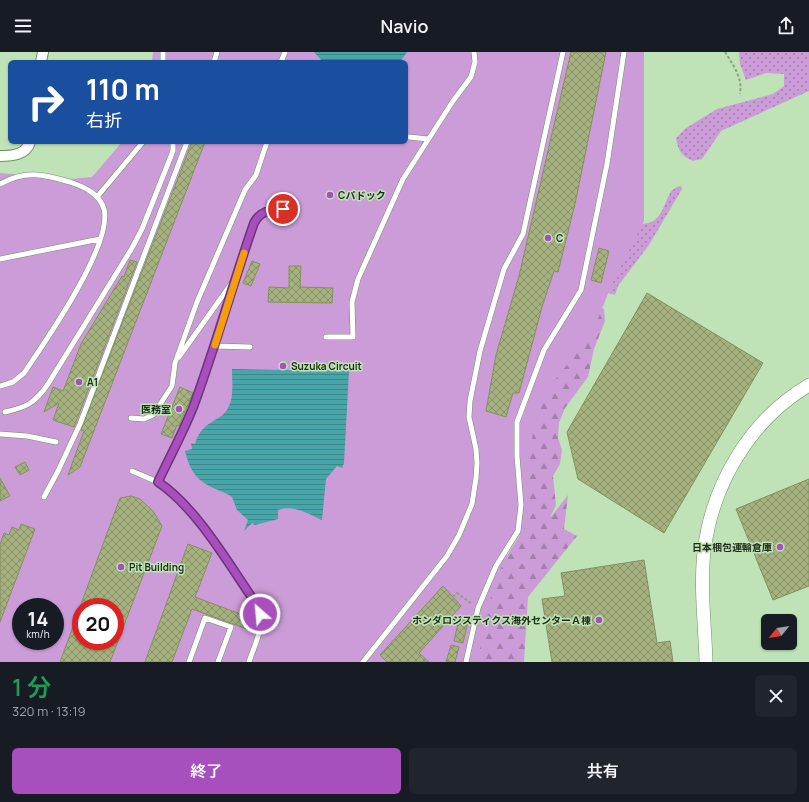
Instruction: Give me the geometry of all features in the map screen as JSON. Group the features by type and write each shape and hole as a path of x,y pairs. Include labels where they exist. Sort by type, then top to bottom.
{"street":[{"path":"0,156 14,156 21,153 30,144"},
{"path":"706,662 704,554 711,514 718,495 731,467 755,432 780,406 809,385"}],"lane":[{"path":"326,338 353,337 352,302 358,279 404,179 453,101 471,78 475,62 474,52"},
{"path":"363,662 447,556 459,535 472,504 476,478 476,449 469,417 470,401 480,351 504,270 524,234 563,52"},
{"path":"466,662 478,608 496,566 518,530 522,505 517,456 517,422 544,350 581,290 607,164 624,52"},
{"path":"409,137 428,139"},
{"path":"97,197 141,144"},
{"path":"5,412 31,404 39,397 48,384 132,248 142,229 173,151 173,144"},
{"path":"44,497 80,424 186,144"},
{"path":"131,418 144,419 153,414 158,409 172,386 174,363 197,302 245,190 256,175 265,144"},
{"path":"0,184 14,176 50,176 87,188 97,197 104,210 104,226 100,239 77,289 26,370 13,382 0,386"},
{"path":"158,482 188,418 215,346 234,281 258,217 265,212 283,209"},
{"path":"0,259 100,239"},
{"path":"174,363 234,281"},
{"path":"215,346 250,347"},
{"path":"0,434 27,436 56,442"},
{"path":"132,471 158,482 170,490 188,509 213,542 258,608 260,626 249,662"},
{"path":"189,662 205,618 231,627 218,662"}],"path":[{"path":"725,52 737,72 740,82 740,94"},
{"path":"453,597 457,593 478,608"}],"green space":[{"name":"Suzuka Circuit","path":"153,52 644,52 644,221 613,281 592,334 540,398 527,464 527,525 509,550 493,587 477,662 0,662 0,173 71,179 92,177 120,144 408,144 408,60 152,60"},
{"path":"739,52 809,52 809,91 721,131 702,159 693,161 683,155 679,149 676,138 686,128 717,109 773,94 784,86 784,74 766,73 746,80 740,64"},
{"path":"642,137 644,157 640,188 641,224 650,222 657,218 661,213 670,193 675,188 681,186 682,189 649,245 618,286 615,295 605,292"},
{"path":"594,304 604,309 605,321 594,349 588,377 565,408 559,423 558,438 562,450 560,464 553,476 556,505 550,518 568,495 564,529 577,536 528,597 524,662 474,662 490,594 503,562 520,535 525,410"}],"water":[{"path":"314,52 407,52 401,60 321,60"},
{"path":"232,369 349,371 344,463 342,468 337,466 326,479 322,520 301,510 284,508 278,510 278,519 255,525 252,523 244,531 248,520 237,510 232,497 204,483 193,472 185,451 192,449 191,443 195,444 203,429 222,415 229,406 232,393"}],"building":[{"name":"C","path":"571,52 606,52 575,204 558,272 554,271 542,307 519,393 513,393 506,417 486,411 496,355 519,276"},
{"path":"191,144 204,144 80,467 68,475 84,431 81,430"},
{"path":"599,248 609,251 601,283 591,280"},
{"name":"A1","path":"130,260 137,262 74,427 53,420 59,403 44,412 53,387 63,391 81,344 122,276 124,277"},
{"path":"252,261 260,264 251,286 243,283"},
{"path":"289,266 301,266 300,287 333,288 332,303 268,302 269,287 289,288"},
{"path":"647,293 763,363 664,533 578,479 567,432"},
{"name":"医務室","path":"180,387 193,393 179,426 177,425 172,438 161,434"},
{"path":"25,462 29,470 20,475 15,467"},
{"path":"0,478 10,496 0,501"},
{"name":"日本梱包運輸倉庫","path":"809,479 809,586 773,600 736,509"},
{"name":"Pit Building","path":"131,496 140,499 153,511 162,526 124,625 124,598 83,598 120,498"},
{"path":"21,524 35,529 0,622 0,545 4,533 9,535 12,527 19,530"},
{"path":"188,544 212,553 195,597 251,618 247,629 192,609 172,662 145,662"},
{"name":"ホンダロジスティクス海外センターＡ棟","path":"644,560 657,643 670,641 673,662 552,662 542,599 565,596 561,573"},
{"path":"443,586 461,606 419,653 429,662 387,662 380,655"},
{"path":"459,619 468,621 463,643 454,641"},
{"name":"Pit Building","path":"72,630 72,650 115,650 110,662 60,662"},
{"path":"451,645 459,647 455,662 446,662"}],"slow traffic":[{"path":"215,345 244,253"}],"place":[{"name":"Cパドック","path":"330,195"},
{"name":"C","path":"548,238"},
{"name":"Suzuka Circuit","path":"283,366"},
{"name":"A1","path":"79,382"},
{"name":"医務室","path":"179,409"},
{"name":"日本梱包運輸倉庫","path":"780,547"},
{"name":"Pit Building","path":"121,567"},
{"name":"ホンダロジスティクス海外センターＡ棟","path":"599,620"}],"route":[{"path":"260,614 255,602 188,509 170,490 158,482 194,406 215,346 234,281 254,223 258,217 265,212 283,209"}]}
